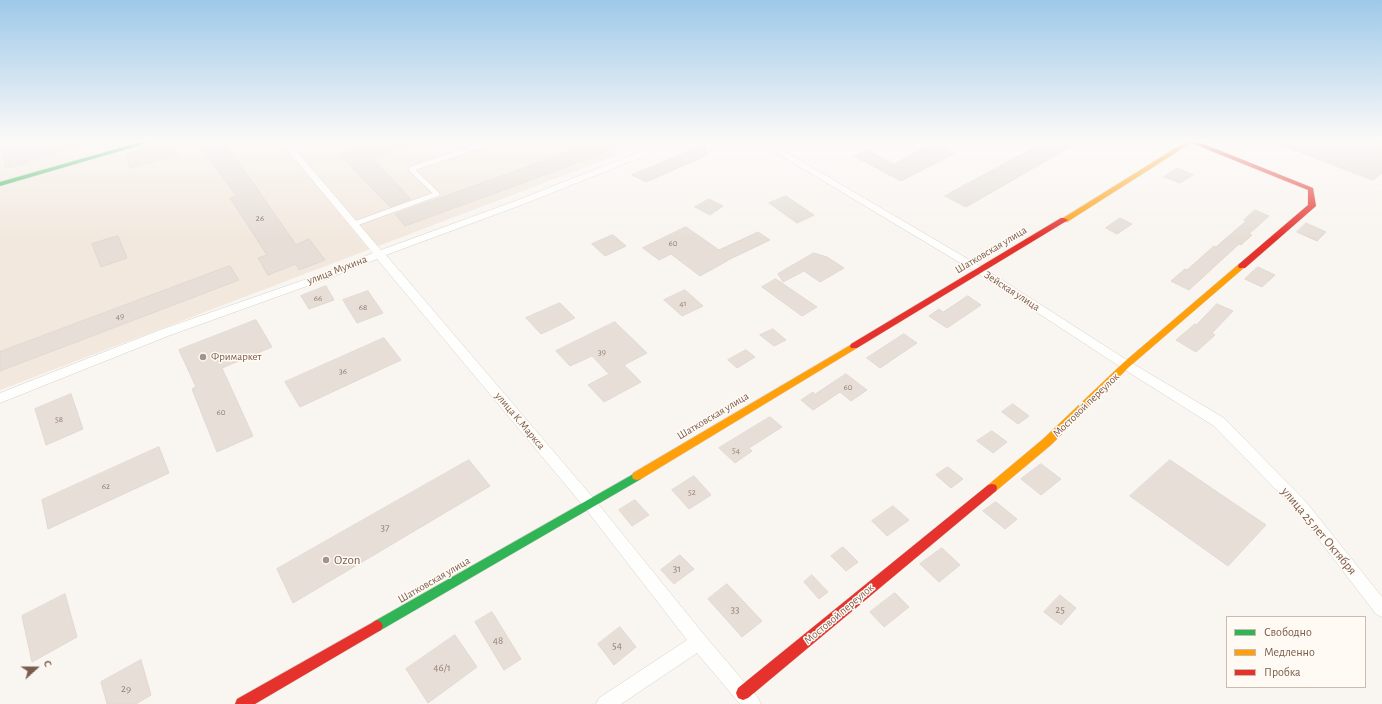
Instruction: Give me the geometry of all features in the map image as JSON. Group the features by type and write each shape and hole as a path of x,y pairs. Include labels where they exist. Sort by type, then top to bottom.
{"street":[{"path":"0,184 36,174"},
{"name":"улица К.Маркса","path":"312,174 590,504 698,642 752,704"},
{"name":"улица Мухина","path":"0,398 164,333 328,275 379,254 521,202 592,174"},
{"name":"Зейская улица","path":"817,174 981,271 1126,365 1219,422"},
{"name":"Шатковская улица","path":"242,704 590,504 981,271 1138,174"},
{"name":"Мостовой переулок","path":"743,693 1047,442 1126,365 1312,206 1311,189 1273,174"},
{"name":"улица 25 лет Октября","path":"1219,422 1302,507 1382,609"},
{"path":"605,704 698,642"}],"lane":[{"path":"354,224 437,194 416,174"}],"shaded area":[{"path":"0,174 568,174 0,390"}],"building":[{"path":"220,174 247,174 296,245 309,239 325,260 299,270 296,264 268,275 258,258 267,255 230,198 236,196"},
{"path":"358,174 387,174 411,199 390,207"},
{"path":"508,174 548,174 405,226 395,214"},
{"path":"635,174 665,174 646,182 632,175"},
{"path":"888,174 915,174 901,181"},
{"path":"986,174 1024,174 966,207 945,196"},
{"path":"1169,174 1193,175 1180,183 1164,177"},
{"path":"1357,174 1381,174 1373,180"},
{"path":"786,196 814,215 797,223 769,203"},
{"path":"709,199 723,206 710,215 695,207"},
{"path":"1255,210 1269,216 1249,234 1252,235 1241,245 1239,244 1189,290 1171,281 1185,269 1187,270 1214,246 1216,247 1246,221 1244,220"},
{"path":"1120,218 1132,224 1117,234 1106,228"},
{"path":"1306,223 1326,232 1317,241 1297,232"},
{"path":"686,227 719,250 758,232 770,240 726,261 700,276 671,254 659,260 643,248"},
{"path":"613,235 626,246 605,256 592,244"},
{"path":"118,236 127,258 101,267 92,244"},
{"path":"814,253 827,257 844,268 820,282 804,271 783,282 778,274"},
{"path":"230,266 239,280 0,371 0,352"},
{"path":"1258,267 1275,275 1262,287 1245,279"},
{"path":"776,279 817,307 802,316 762,287"},
{"path":"326,286 334,300 309,309 301,296"},
{"path":"685,290 703,306 682,316 664,300"},
{"path":"368,291 383,313 357,323 343,300"},
{"path":"968,296 981,305 947,328 929,316 939,309 943,312"},
{"path":"560,303 575,318 541,334 526,318"},
{"path":"1217,304 1233,311 1212,333 1215,335 1196,352 1176,340 1195,324 1196,325"},
{"path":"256,320 272,347 222,368 253,436 217,452 192,389 196,387 179,350"},
{"path":"615,322 647,353 624,365 641,382 604,402 588,385 609,374 592,356 570,366 556,351"},
{"path":"773,329 786,340 774,346 760,335"},
{"path":"904,334 917,343 880,368 867,358"},
{"path":"384,338 401,360 300,407 285,382"},
{"path":"746,350 755,357 737,368 728,360"},
{"path":"846,374 867,390 851,401 840,392 813,410 801,400 813,392 815,394"},
{"path":"71,394 83,429 46,445 35,409"},
{"path":"1013,404 1029,416 1018,424 1002,412"},
{"path":"770,417 782,427 749,448 752,451 735,463 719,448"},
{"path":"992,431 1007,442 993,453 977,441"},
{"path":"159,447 169,473 48,529 42,500"},
{"path":"469,460 490,486 293,603 277,569"},
{"path":"1170,460 1266,525 1228,566 1130,496"},
{"path":"1041,464 1061,479 1041,495 1021,479"},
{"path":"948,467 963,479 951,488 936,475"},
{"path":"694,476 711,495 689,509 672,490"},
{"path":"635,500 649,515 632,526 619,510"},
{"path":"996,502 1017,519 1005,529 983,511"},
{"path":"893,506 909,520 887,536 872,521"},
{"path":"843,547 858,562 846,571 831,556"},
{"path":"942,548 960,565 939,582 920,564"},
{"path":"680,555 694,569 674,584 661,570"},
{"path":"812,575 828,592 819,599 804,582"},
{"path":"727,584 762,621 742,637 708,599"},
{"path":"895,593 909,607 884,627 870,612"},
{"path":"65,594 77,637 32,662 22,616"},
{"path":"1060,595 1076,608 1061,625 1044,612"},
{"path":"492,612 521,659 504,670 475,622"},
{"path":"620,627 636,647 614,665 598,644"},
{"path":"455,635 477,667 428,703 406,669"},
{"path":"141,660 151,695 136,704 107,704 101,682"}],"traffic: fast":[{"path":"0,184 36,174"},
{"path":"377,626 637,476"}],"traffic: slow":[{"path":"1064,220 1138,174"},
{"path":"992,488 1047,442 1126,365 1242,266"},
{"path":"637,476 854,346"}],"traffic: jam":[{"path":"1242,266 1312,206 1311,189 1273,174"},
{"path":"854,346 1064,220"},
{"path":"743,693 992,488"},
{"path":"242,704 377,626"}],"place":[{"name":"Фримаркет","path":"203,357"},
{"name":"Ozon","path":"326,560"}]}
